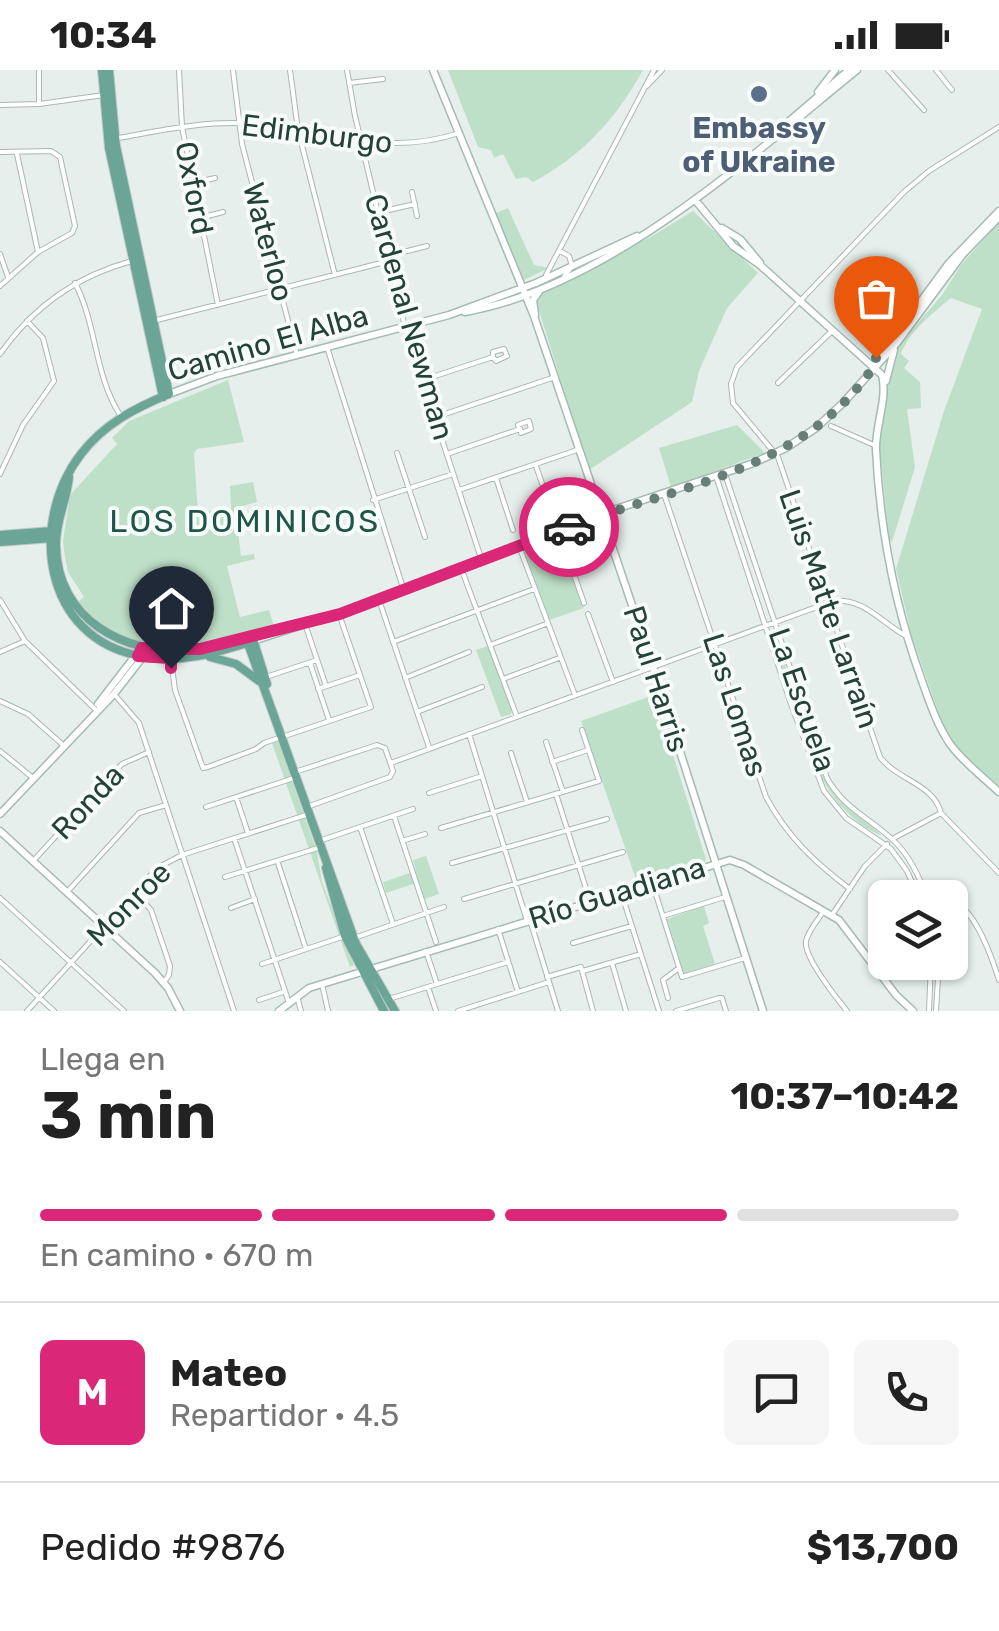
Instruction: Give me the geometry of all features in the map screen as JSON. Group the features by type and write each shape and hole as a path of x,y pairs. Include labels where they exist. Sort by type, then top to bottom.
{"main road":[{"path":"106,70 109,148 166,396"},
{"path":"106,70 114,138 166,396"},
{"name":"Camino El Alba","path":"54,534 69,474 91,442 121,416 166,396"},
{"path":"0,539 54,534 54,579 71,612 99,639 171,658 217,657 246,668 268,693"},
{"path":"143,652 200,649 252,639"},
{"path":"201,656 252,639"},
{"path":"252,639 268,693"},
{"path":"252,639 325,860 331,894 382,1006 395,1011"}],"street":[{"path":"38,70 39,104"},
{"name":"Oxford","path":"179,70 182,127 218,305"},
{"name":"Waterloo","path":"233,70 238,122 298,355"},
{"path":"290,70 298,130 335,275"},
{"name":"Cardenal Newman","path":"348,70 405,327 482,560"},
{"name":"Paul Harris","path":"433,70 534,316 764,1011"},
{"path":"534,316 534,300 654,70"},
{"path":"644,90 662,70"},
{"path":"811,101 835,70"},
{"path":"827,94 846,70"},
{"name":"Camino El Alba","path":"543,283 562,278 696,201 857,70"},
{"path":"888,70 924,110"},
{"path":"936,70 952,90"},
{"path":"349,83 383,78"},
{"name":"Camino El Alba","path":"776,135 836,80"},
{"path":"0,105 104,95"},
{"name":"Edimburgo","path":"114,138 238,122 411,145 459,133"},
{"name":"Luis Matte Larraín","path":"999,128 929,171 904,192 737,367 730,393 738,412 776,453 880,757 895,773 931,793 941,813 999,874"},
{"path":"0,152 56,152 74,229 38,252 0,286"},
{"path":"17,152 38,252"},
{"path":"193,183 215,178"},
{"path":"412,192 417,216"},
{"path":"696,201 873,366 882,375 884,387"},
{"path":"378,212 414,204"},
{"path":"200,218 223,212"},
{"path":"252,639 340,614 558,528 776,453 825,420 896,344 963,254 999,214"},
{"path":"873,366 949,262 999,214"},
{"name":"Camino El Alba","path":"166,396 218,376 450,315 525,291 637,236"},
{"path":"152,322 335,275 427,246"},
{"path":"560,251 569,256 572,266 562,278"},
{"path":"0,254 8,277"},
{"path":"0,354 27,320 75,283 132,261"},
{"path":"75,283 91,323 104,384 121,416"},
{"path":"0,474 23,425 54,380 43,338 27,320"},
{"path":"778,383 832,330"},
{"path":"896,344 884,387 876,446 889,565 906,636 944,735 961,757 999,792"},
{"path":"327,347 404,591"},
{"path":"423,380 493,357"},
{"path":"435,418 555,377"},
{"path":"832,426 876,446"},
{"path":"447,454 520,429"},
{"path":"459,490 579,450"},
{"path":"397,453 425,536"},
{"path":"536,464 554,518"},
{"path":"373,500 453,474"},
{"name":"La Escuela","path":"720,474 746,535 830,783 852,811 892,840 909,859 919,880"},
{"name":"La Escuela","path":"720,474 792,708 824,792 846,818 886,845 912,880"},
{"path":"496,478 514,530"},
{"name":"Las Lomas","path":"664,493 760,785 806,854 850,889"},
{"path":"558,528 584,602"},
{"path":"737,538 746,535"},
{"path":"519,546 576,695"},
{"path":"461,568 517,717"},
{"path":"393,642 535,588"},
{"path":"379,600 429,749"},
{"path":"206,807 377,745 385,748 391,763 839,600 857,604 906,636"},
{"path":"1,603 25,641 96,710"},
{"path":"171,658 175,690 203,768 371,707 340,614"},
{"path":"588,614 612,682"},
{"path":"305,624 326,686"},
{"path":"490,645 548,624"},
{"path":"0,652 25,641"},
{"path":"96,710 114,694 143,652"},
{"path":"0,814 96,710 143,652"},
{"path":"405,678 469,652"},
{"path":"503,680 560,657"},
{"path":"266,677 317,660"},
{"path":"310,663 330,721"},
{"path":"318,688 360,674"},
{"path":"417,712 482,688"},
{"path":"114,694 137,717 234,1011"},
{"path":"0,702 28,714 63,745"},
{"path":"441,828 599,781 582,730"},
{"path":"469,734 558,1011"},
{"path":"546,742 590,902"},
{"path":"552,762 588,750"},
{"path":"0,751 33,778"},
{"name":"Ronda","path":"33,862 122,764 149,752"},
{"path":"511,752 527,802"},
{"name":"Monroe","path":"27,1011 156,868 390,777 391,763"},
{"path":"430,792 482,776"},
{"path":"236,797 248,833"},
{"path":"67,893 139,814 166,805"},
{"path":"225,877 278,861 413,808"},
{"path":"832,915 870,859 892,840 941,813"},
{"path":"394,816 436,942"},
{"path":"452,863 607,819"},
{"path":"360,826 393,924"},
{"path":"0,831 164,982 180,1011"},
{"path":"402,841 425,834"},
{"path":"234,838 289,1003"},
{"path":"464,899 623,852"},
{"name":"Río Guadiana","path":"279,1011 297,996 322,984 730,860 832,915 913,1011"},
{"path":"278,861 306,949"},
{"path":"652,882 682,977 746,957"},
{"path":"135,891 153,914 170,966 170,975 164,982"},
{"path":"621,892 658,1011"},
{"path":"663,916 726,896"},
{"path":"0,898 124,1011"},
{"path":"231,908 256,899"},
{"path":"262,964 444,908"},
{"path":"824,910 808,936 806,947 847,1011"},
{"path":"968,915 983,937 999,980"},
{"path":"574,943 632,926"},
{"path":"498,930 518,992"},
{"path":"426,951 437,984"},
{"path":"458,1011 548,979 641,954"},
{"path":"0,962 54,1011"},
{"path":"382,1006 508,962"},
{"path":"612,962 626,1011"},
{"path":"668,998 663,980 679,968"},
{"path":"581,969 593,1011"},
{"path":"928,1011 930,980"},
{"path":"936,1011 938,980"},
{"path":"322,984 328,1011"},
{"path":"428,987 436,1011"},
{"path":"259,1000 285,991"},
{"path":"297,996 302,1011"},
{"path":"676,1011 722,998 726,1011"}],"green space":[{"path":"448,70 643,70 596,135 567,161 533,182 526,177 516,179 503,154 494,158 491,150 478,147"},
{"path":"508,208 534,265 549,268 524,280 496,213"},
{"path":"693,211 758,273 727,308 699,371 692,402 589,470 534,295"},
{"path":"999,222 999,786 962,755 946,734 912,637 896,569 944,411 982,309 951,298 915,330 901,354 909,361 904,368 920,382 921,408 907,409 915,467 892,542 879,442 899,345"},
{"path":"228,380 244,442 197,449 194,454 198,512 231,509 230,486 253,482 257,502 235,508 241,556 254,554 255,559 227,566 240,617 269,610 274,626 194,645 147,644 124,636 101,623 78,602 84,597 68,572 63,541 70,495 117,444 112,438 129,421"},
{"path":"737,425 765,453 671,487 659,448"},
{"path":"558,537 584,608 549,620 524,550"},
{"path":"775,631 807,739 825,779 840,801 882,836 857,821 837,801 821,776 797,718 772,632"},
{"path":"488,646 512,710 501,717 476,650"},
{"path":"654,695 706,859 637,882 581,721"},
{"path":"278,741 317,852 322,882 354,965 350,967 272,743"},
{"path":"426,856 439,894 425,899 419,882 386,893 383,882 416,871 413,860"},
{"path":"704,906 709,923 703,926 715,964 684,974 667,919"}],"way so far":[{"path":"569,527 776,453 834,412 859,385 876,358"}],"place":[{"name":"Embassy of Ukraine","path":"759,94"}],"district":[{"name":"LOS DOMINICOS","path":"245,521"}],"route":[{"path":"171,668 171,658 138,656 142,648 200,649 260,637 340,614 569,527"}]}
